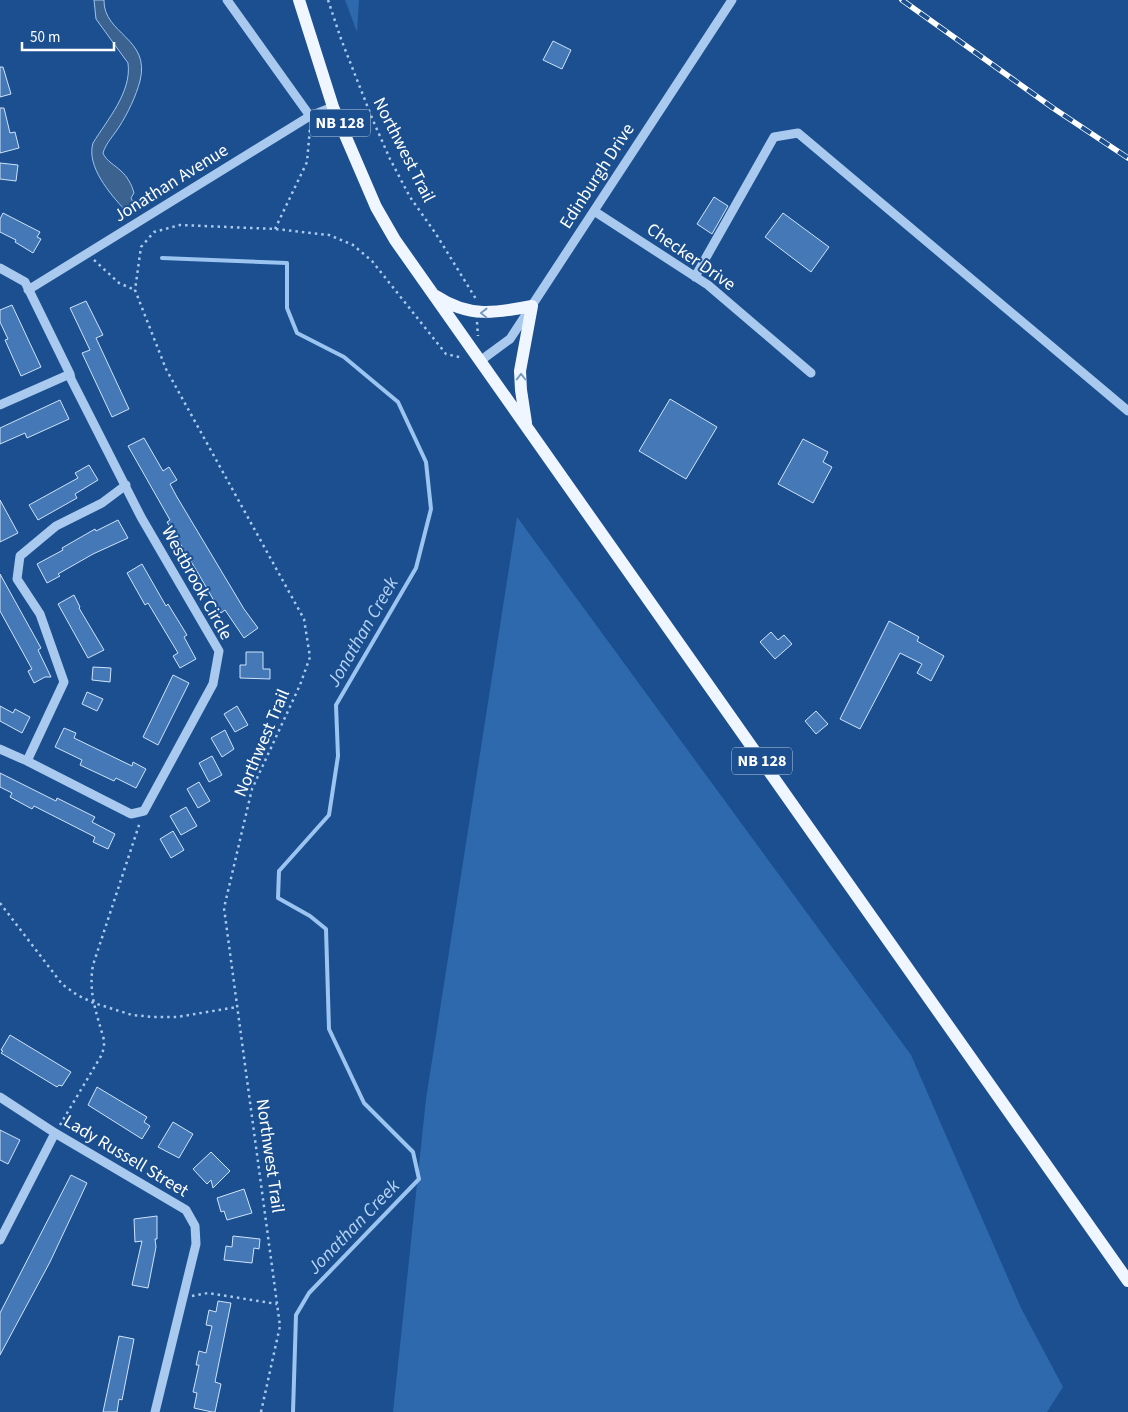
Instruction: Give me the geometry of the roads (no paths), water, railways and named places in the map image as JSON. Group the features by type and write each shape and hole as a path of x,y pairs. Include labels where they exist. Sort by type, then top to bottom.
{"main road":[{"name":"NB 128","path":"299,0 333,107 376,207 394,240 1128,1281"},
{"path":"431,293 447,304 476,313 494,313 532,306 520,371 526,426"}],"street":[{"path":"227,0 310,116"},
{"name":"Edinburgh Drive","path":"480,362 510,339 732,0"},
{"name":"Jonathan Avenue","path":"28,290 310,116 333,107"},
{"path":"695,277 774,138 798,133 1128,411"},
{"name":"Checker Drive","path":"594,211 708,285 811,372"},
{"name":"Westbrook Circle","path":"0,268 25,282 70,374 70,379 141,517 218,651 213,684 144,811 131,814 27,761"},
{"path":"0,405 70,374"},
{"path":"0,749 27,761 64,682 40,614 17,579 20,556 56,526 102,503 126,485"},
{"name":"Lady Russell Street","path":"0,1096 55,1133 186,1210 195,1226 196,1244 155,1412"},
{"path":"0,1240 55,1133"}],"waterway":[{"name":"Jonathan Creek","path":"162,258 287,263 287,308 297,333 344,357 398,402 426,462 431,509 416,568 336,705 338,756 329,815 279,871 278,898 310,916 326,929 329,1029 364,1103 413,1152 419,1179 309,1293 296,1315 293,1412"}],"railway":[{"path":"902,0 1053,108 1128,158"}]}
